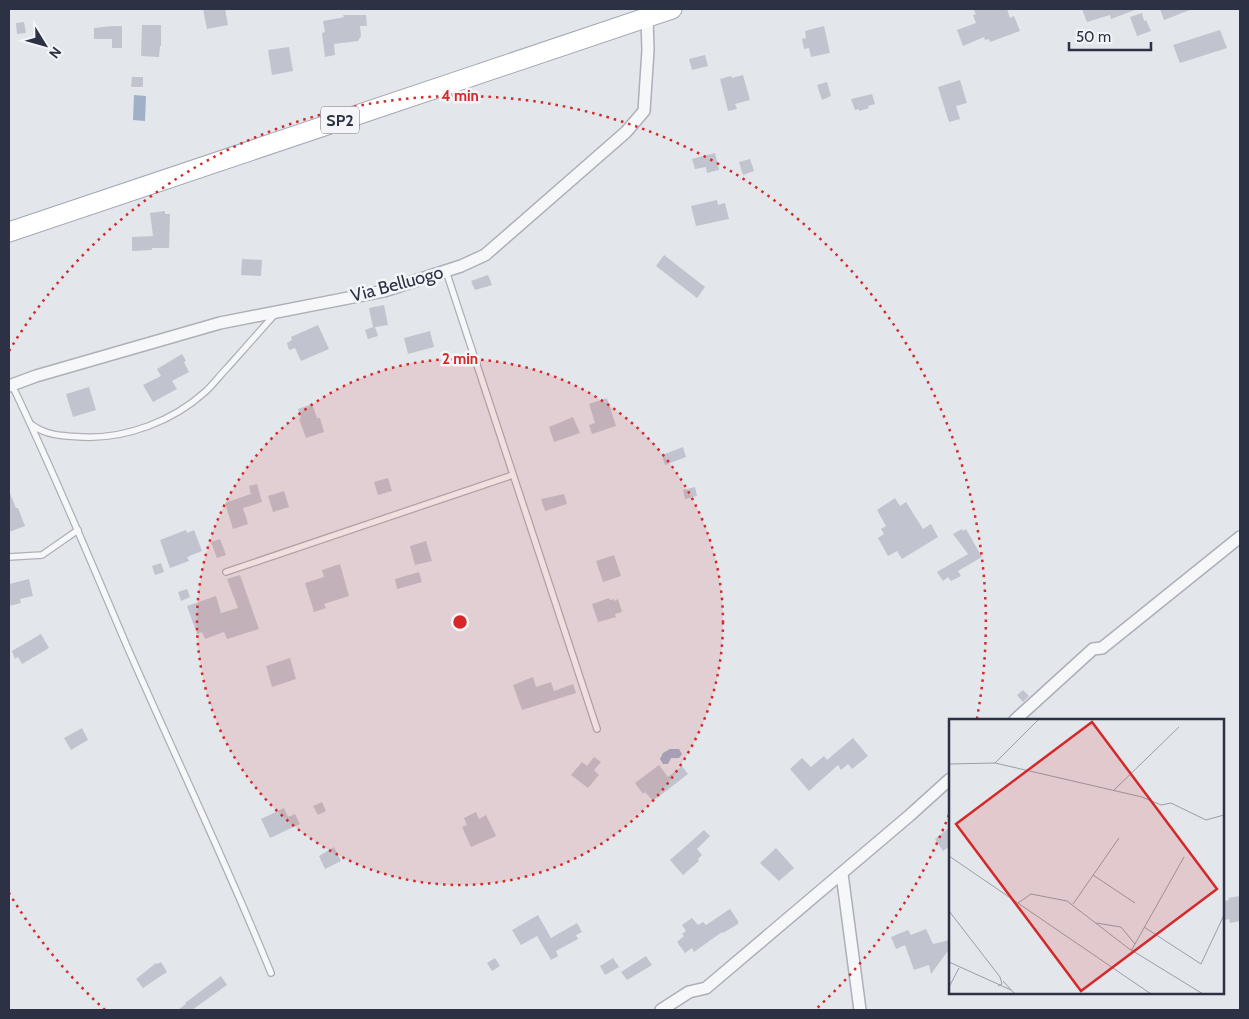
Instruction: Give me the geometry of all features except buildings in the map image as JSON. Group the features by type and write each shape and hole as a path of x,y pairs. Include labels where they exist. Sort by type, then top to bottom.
{"main road":[{"name":"SP2","path":"9,232 672,9"}],"street":[{"name":"Via Belluogo","path":"10,385 220,323 384,291 461,266 485,254 626,132 644,112 648,50 647,17"},
{"path":"1016,719 1093,649 1102,648 1240,537"},
{"path":"661,1010 689,992 706,988 842,874 949,780"},
{"path":"842,874 860,1010"}],"lane":[{"path":"446,271 597,729"},
{"path":"31,425 56,435 94,437 130,433 160,421 184,408 205,392 278,311"},
{"path":"10,385 31,425 78,530 126,644 244,907 270,973"},
{"path":"226,572 513,476"},
{"path":"9,557 42,556 78,530"}],"water":[{"path":"134,95 146,96 145,121 133,120"},
{"path":"670,749 679,749 682,754 679,758 671,758 668,764 663,764 660,759 663,753"}]}
